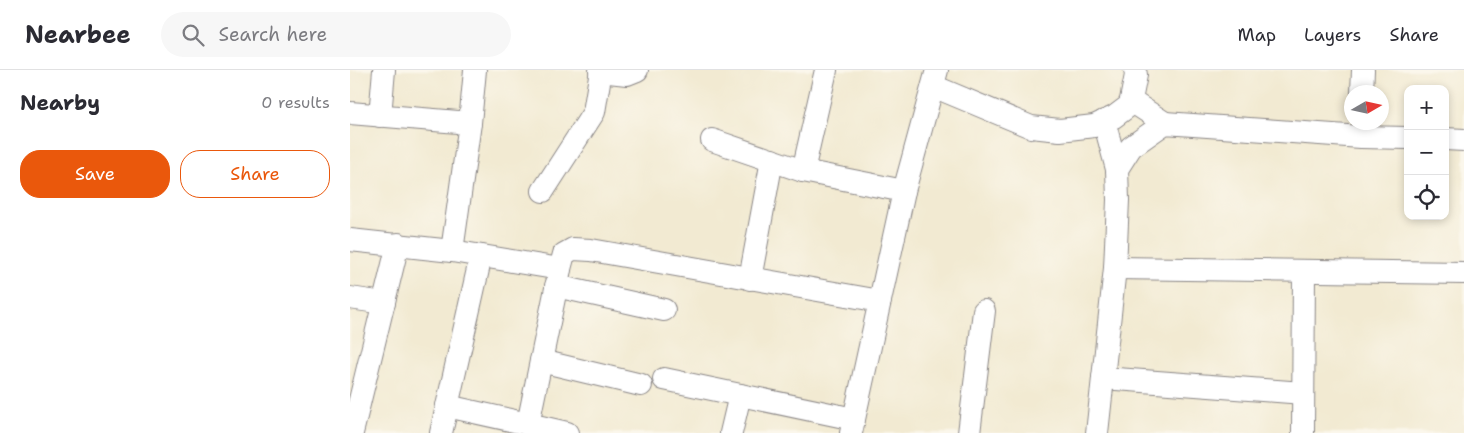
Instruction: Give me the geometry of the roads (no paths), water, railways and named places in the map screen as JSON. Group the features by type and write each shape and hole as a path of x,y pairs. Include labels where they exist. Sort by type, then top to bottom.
{"street":[{"path":"380,116 384,70"},
{"path":"452,251 470,123 475,70"},
{"path":"543,191 594,112 600,71 627,74 637,70"},
{"path":"803,171 826,70"},
{"path":"664,379 740,395 852,426 904,191 935,78 1031,127 1060,130 1094,126 1114,118 1130,104 1136,75 1135,70"},
{"path":"1362,85 1363,70"},
{"path":"1131,101 1165,123 1344,129"},
{"path":"350,114 470,123"},
{"path":"1096,433 1115,268 1118,200 1117,169 1104,121"},
{"path":"1117,169 1131,147 1165,123"},
{"path":"1361,130 1404,137"},
{"path":"1449,139 1464,140"},
{"path":"712,140 803,171 904,191"},
{"path":"750,278 772,160"},
{"path":"350,240 398,244 481,256 558,277 664,310"},
{"path":"352,433 398,244"},
{"path":"528,424 558,277 564,254 573,249 591,250 880,302"},
{"path":"441,433 481,256"},
{"path":"1115,268 1464,274"},
{"path":"1303,433 1304,271"},
{"path":"350,298 384,303"},
{"path":"969,433 984,312"},
{"path":"541,362 642,385"},
{"path":"1103,378 1303,393"},
{"path":"731,433 740,395"},
{"path":"447,406 567,433"}]}
